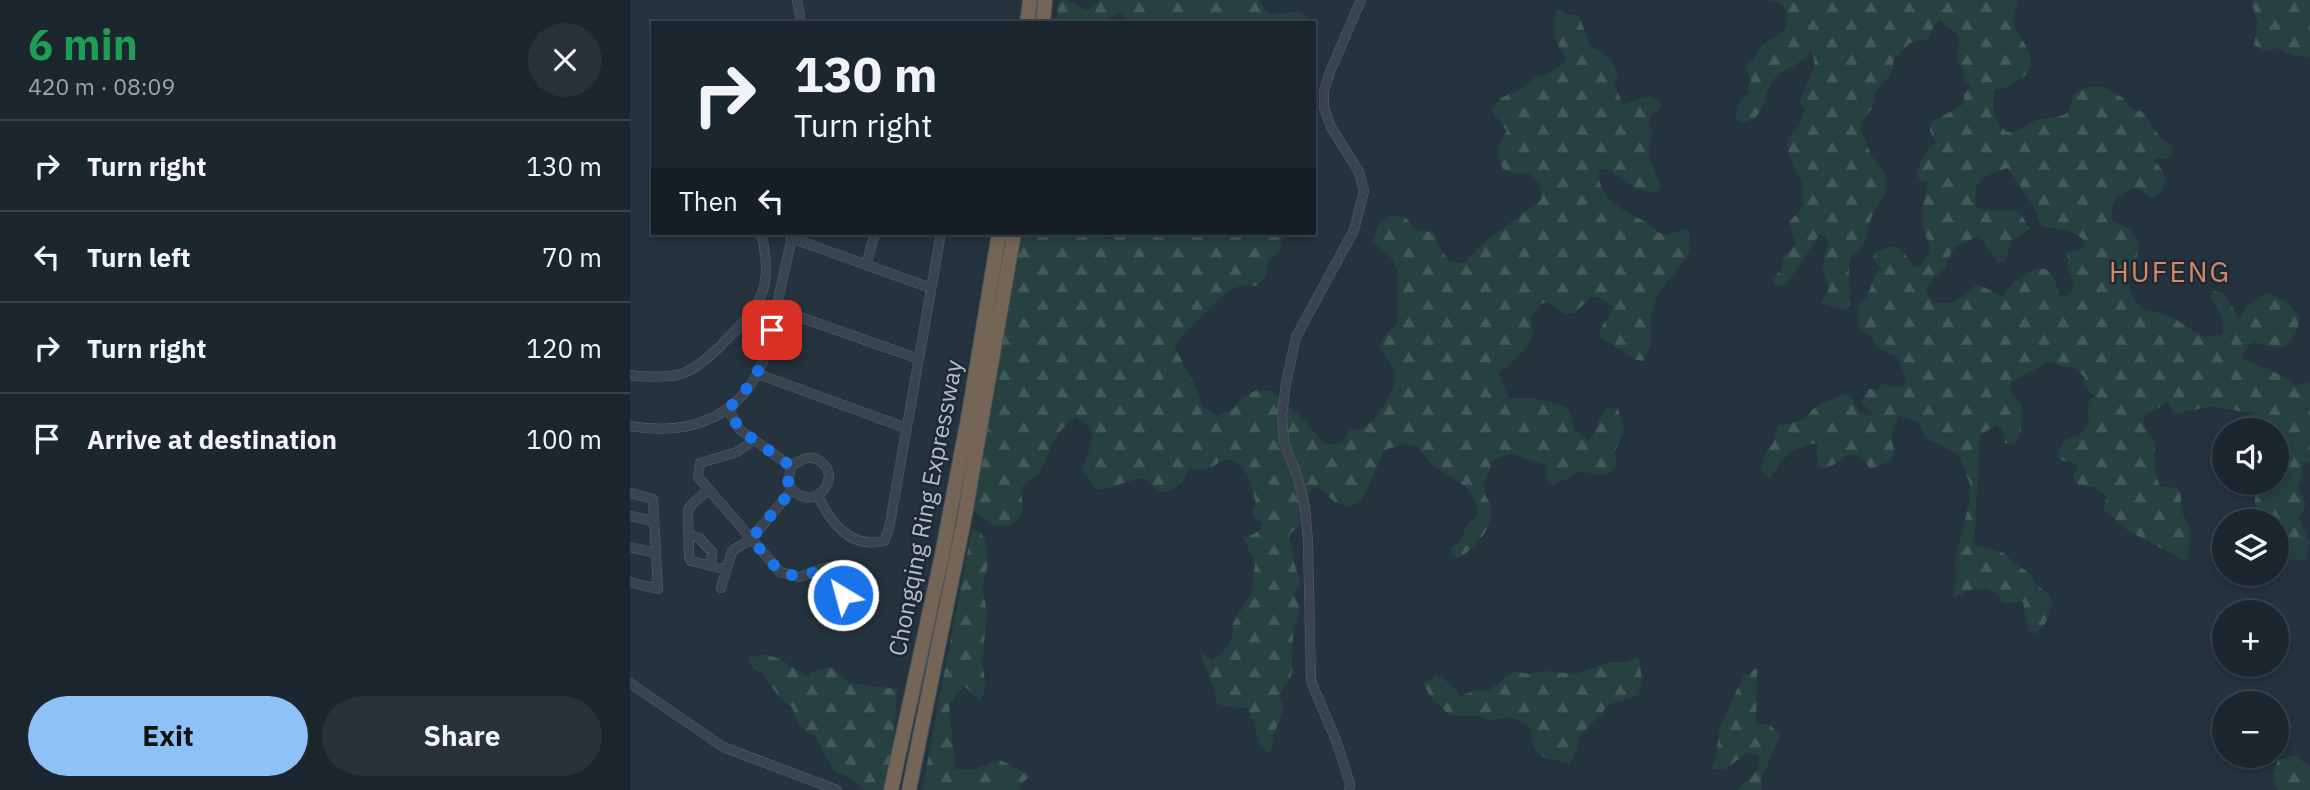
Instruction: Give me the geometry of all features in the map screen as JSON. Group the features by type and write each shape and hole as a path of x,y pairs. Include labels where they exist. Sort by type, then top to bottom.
{"highway":[{"path":"1027,21 1030,0"},
{"path":"1043,21 1045,0"},
{"name":"Chongqing Ring Expressway","path":"891,790 942,555 999,235"},
{"name":"Chongqing Ring Expressway","path":"909,790 964,520 1014,235"}],"street":[{"path":"797,0 802,21"},
{"path":"1349,790 1350,784 1338,743 1311,681 1305,508 1298,478 1284,442 1282,415 1296,337 1354,230 1364,191 1359,172 1331,127 1324,108 1324,91 1329,72 1361,0"},
{"path":"630,375 683,374 715,351 750,317 762,295 767,277 768,258 762,235"},
{"path":"866,265 874,235"},
{"path":"818,496 830,521 846,534 861,543 884,541 889,528 941,235"},
{"path":"630,426 685,428 715,417 728,409 758,374 777,309 792,236 931,288"},
{"path":"777,309 919,359"},
{"path":"758,374 906,428"},
{"path":"728,409 740,430 791,466"},
{"path":"754,440 737,452 700,464 698,477 780,572 799,577 824,569"},
{"path":"802,458 816,458 825,465 829,473 829,482 818,496 808,499 792,490 788,483 791,466 802,458"},
{"path":"708,490 688,510 689,556 691,561 724,569"},
{"path":"721,588 732,551 751,539 792,490"},
{"path":"630,494 653,499 658,589 630,582"},
{"path":"630,516 654,522"},
{"path":"690,535 699,538 712,552 711,566"},
{"path":"630,547 656,553"},
{"path":"630,683 723,747 837,790"}],"green space":[{"path":"1067,0 1087,10 1101,0 1259,0 1266,12 1297,12 1311,21 1126,21 1122,13 1105,21 1057,21 1058,1"},
{"path":"1766,0 2018,0 2012,22 2028,49 2031,63 2024,76 1995,91 1994,114 2002,128 2007,132 2016,131 2037,120 2064,115 2069,110 2074,94 2086,87 2102,86 2123,98 2128,106 2142,112 2160,137 2172,146 2173,154 2166,159 2158,158 2153,161 2162,170 2165,179 2162,189 2154,199 2137,187 2120,195 2113,203 2113,221 2128,228 2139,241 2136,264 2129,279 2134,300 2147,311 2170,317 2205,337 2222,334 2220,314 2209,296 2214,291 2224,293 2239,319 2247,306 2266,293 2286,302 2298,316 2297,329 2285,345 2276,348 2254,342 2248,346 2241,358 2281,375 2294,385 2310,383 2310,463 2307,461 2301,467 2303,474 2298,487 2306,504 2299,519 2309,543 2305,560 2289,561 2289,509 2257,509 2255,506 2255,495 2289,495 2289,418 2241,418 2255,412 2211,406 2175,414 2167,402 2143,418 2148,434 2155,440 2156,470 2160,486 2177,488 2181,495 2181,511 2190,530 2187,562 2127,530 2103,509 2107,496 2095,487 2081,486 2074,482 2073,475 2078,469 2075,463 2060,460 2058,454 2064,440 2079,436 2089,423 2088,403 2094,396 2083,385 2085,378 2076,368 2064,367 2050,361 2010,383 2010,391 2021,403 2022,425 2017,440 2013,444 2005,443 2002,429 1996,425 1980,435 1974,545 2004,553 2029,573 2037,585 2050,596 2053,603 2047,620 2035,634 2028,631 2023,602 2003,602 1986,589 1969,591 1953,598 1955,558 1969,505 1970,484 1958,454 1926,438 1918,422 1898,415 1892,435 1894,452 1891,461 1870,469 1862,457 1848,454 1835,464 1822,469 1817,465 1818,443 1789,454 1778,465 1771,479 1764,475 1761,469 1765,454 1774,442 1778,426 1803,420 1817,405 1846,394 1852,397 1859,410 1873,416 1861,401 1869,389 1877,389 1882,384 1897,387 1904,385 1906,378 1897,357 1877,348 1870,336 1858,329 1858,309 1861,301 1867,297 1875,275 1881,269 1873,258 1876,252 1892,246 1902,252 1914,267 1921,266 1929,254 1930,247 1923,227 1923,205 1928,182 1920,180 1916,174 1924,154 1936,143 1930,131 1930,123 1964,104 1964,95 1971,85 1964,80 1962,65 1957,62 1959,38 1940,20 1934,25 1927,39 1910,43 1894,59 1891,75 1875,92 1873,107 1861,122 1861,130 1871,155 1886,176 1886,192 1872,216 1864,244 1852,256 1849,264 1850,304 1844,310 1821,303 1829,289 1822,267 1828,244 1826,237 1820,234 1788,282 1775,286 1772,280 1782,269 1784,256 1796,244 1789,222 1802,208 1804,201 1802,180 1787,146 1788,138 1798,128 1806,109 1800,105 1813,72 1814,59 1811,51 1776,77 1759,114 1749,121 1741,122 1735,117 1739,103 1749,92 1746,88 1751,81 1746,70 1748,64 1766,42 1786,27 1787,12 1781,4","holes":["2008,168 2034,207 2042,227 2072,232 2085,243 2081,250 2067,252 2068,267 2074,283 2072,291 2065,296 2060,296 2053,276 2042,269 2022,276 2003,296 1976,285 1958,299 1944,303 1937,302 1926,291 1928,284 1946,267 1955,247 1979,236 1997,262 2005,262 2011,241 2030,229 2019,211 1983,210 1976,207 1976,190 1986,176"]},
{"path":"2251,0 2310,0 2310,57 2275,48 2264,51 2254,45 2258,23"},
{"path":"1556,11 1579,16 1591,47 1605,54 1617,71 1619,76 1613,82 1623,104 1650,96 1663,106 1650,116 1649,124 1652,130 1648,155 1661,188 1655,193 1642,190 1607,169 1599,170 1599,180 1607,196 1660,233 1665,235 1689,229 1690,252 1656,297 1651,317 1651,345 1644,361 1636,360 1599,336 1613,307 1600,298 1592,297 1574,313 1565,314 1547,302 1541,304 1531,318 1533,334 1530,341 1521,354 1498,374 1509,398 1534,398 1567,407 1574,429 1588,440 1605,411 1610,407 1618,408 1624,432 1615,451 1617,467 1600,475 1582,471 1554,485 1549,483 1546,476 1548,467 1542,463 1510,454 1489,462 1491,468 1484,486 1490,504 1490,520 1478,542 1459,558 1452,556 1449,549 1462,540 1465,527 1477,515 1476,503 1463,485 1434,465 1419,448 1404,444 1384,450 1362,501 1347,507 1335,502 1319,488 1313,488 1309,493 1306,518 1289,535 1300,577 1300,586 1294,591 1300,609 1293,632 1292,671 1290,680 1279,696 1283,711 1268,754 1259,744 1254,722 1247,708 1225,707 1216,702 1200,648 1205,656 1213,660 1229,645 1233,623 1251,594 1255,564 1242,534 1247,538 1260,530 1263,523 1255,519 1252,511 1256,504 1253,490 1240,465 1227,460 1206,469 1189,469 1181,484 1165,493 1141,478 1096,489 1082,471 1092,434 1084,422 1075,417 1057,434 1040,472 1021,488 1023,513 1016,520 1009,525 996,526 971,507 1017,235 1100,235 1111,239 1113,235 1283,235 1281,250 1268,260 1267,274 1257,286 1243,285 1229,290 1174,346 1196,387 1202,407 1217,416 1233,409 1243,397 1257,390 1271,391 1304,420 1325,445 1342,443 1349,430 1357,430 1369,424 1385,403 1395,381 1393,369 1379,347 1386,334 1398,322 1398,275 1393,260 1373,241 1378,226 1391,215 1406,218 1418,231 1434,232 1439,247 1450,262 1464,263 1488,239 1541,200 1539,183 1529,173 1514,174 1503,169 1498,150 1507,131 1491,110 1501,98 1523,88 1536,77 1553,71 1567,59 1554,36"},
{"path":"972,528 981,533 985,540 988,564 982,588 987,611 982,662 986,687 980,701 964,686 949,704 955,769 972,770 1000,760 1030,776 1019,786 1021,790 922,790"},
{"path":"763,654 780,659 808,677 811,672 831,667 849,683 897,689 891,774 882,790 864,790 849,777 834,771 814,735 800,728 792,707 781,699 762,674 750,665 748,657"},
{"path":"1639,657 1642,680 1639,695 1610,704 1579,737 1569,764 1540,756 1532,742 1531,728 1522,721 1450,716 1430,696 1424,684 1436,675 1451,684 1461,696 1474,691 1490,690 1513,671 1529,674 1545,671 1576,674 1609,662 1625,662"},
{"path":"1757,668 1756,722 1770,725 1780,735 1762,778 1761,790 1737,790 1758,770 1759,755 1747,753 1725,769 1711,770 1720,727 1743,677"},
{"path":"2294,755 2310,767 2310,790 2279,790 2274,783 2275,768 2289,768 2289,757"}],"district":[{"name":"HUFENG","path":"2170,272"}],"route":[{"path":"772,330 761,370 728,409 740,430 791,466 788,483 792,490 751,539 780,572 799,577 824,569 836,593 843,595"}]}
